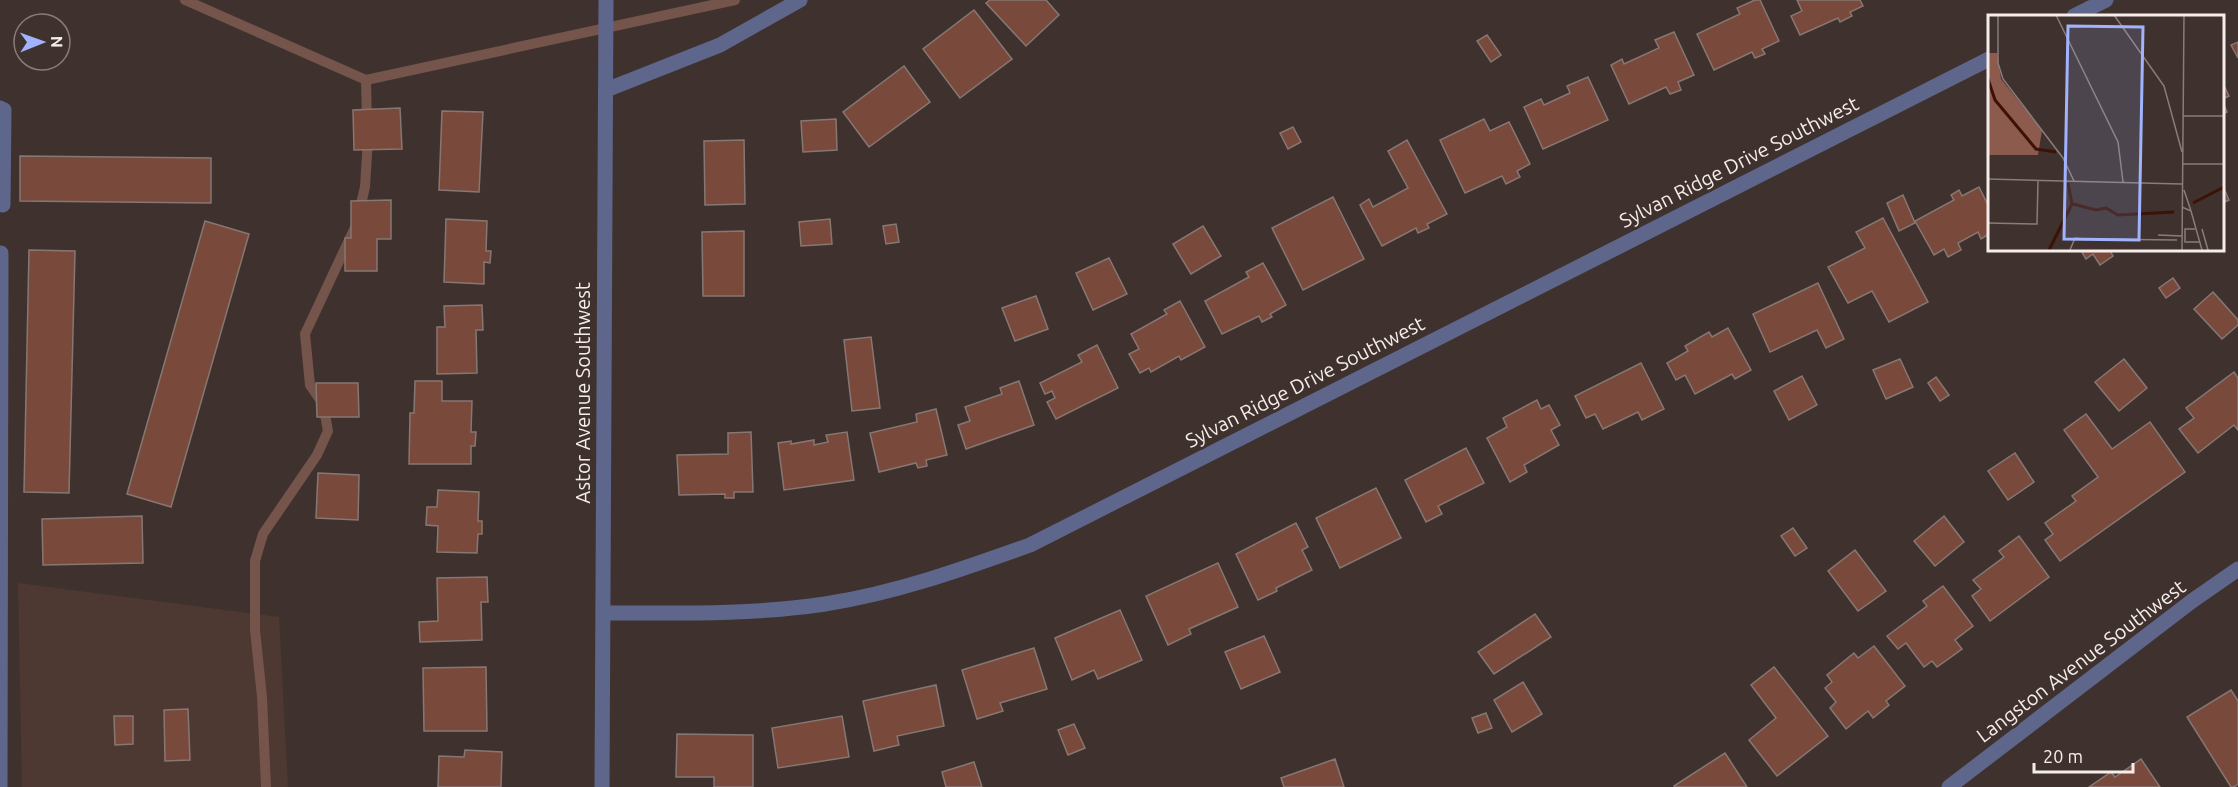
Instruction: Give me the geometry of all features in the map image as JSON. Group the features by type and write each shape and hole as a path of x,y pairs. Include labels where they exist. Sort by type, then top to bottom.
{"street":[{"name":"Astor Avenue Southwest","path":"602,787 606,0"},
{"path":"606,90 720,45 800,0"},
{"path":"2076,15 2106,0"},
{"name":"Sylvan Ridge Drive Southwest","path":"603,613 726,614 826,604 930,581 1030,544 1988,60"},
{"path":"0,108 4,110 3,205"},
{"path":"0,787 1,253"},
{"name":"Langston Avenue Southwest","path":"1949,787 2192,601 2238,569"}],"shaded area":[{"path":"18,583 279,617 288,787 22,787"}],"building":[{"path":"990,0 1046,0 1059,15 1026,46 986,3"},
{"path":"1760,0 1779,41 1762,49 1765,54 1755,58 1752,52 1714,70 1697,34 1740,14 1737,8"},
{"path":"1797,0 1860,0 1863,6 1850,12 1852,16 1840,22 1838,18 1800,35 1791,16 1802,11"},
{"path":"974,10 1012,59 960,98 923,49"},
{"path":"1674,32 1694,75 1678,82 1681,90 1670,94 1666,87 1629,104 1611,65 1622,59 1624,64 1659,48 1655,40"},
{"path":"1487,35 1501,55 1491,62 1477,41"},
{"path":"2238,42 2238,58 2231,45"},
{"path":"904,66 930,102 869,147 843,112"},
{"path":"1588,77 1608,120 1543,149 1524,107 1541,99 1544,105 1570,93 1567,86"},
{"path":"2223,83 2229,96 2223,99"},
{"path":"2223,102 2227,112 2223,114"},
{"path":"400,108 402,149 354,150 353,110"},
{"path":"442,111 483,112 479,192 439,190"},
{"path":"836,119 837,150 803,152 801,121"},
{"path":"1484,119 1490,131 1509,122 1530,164 1517,171 1520,177 1506,184 1502,176 1465,193 1440,140"},
{"path":"1293,127 1301,142 1288,149 1280,133"},
{"path":"744,140 745,204 705,205 704,141"},
{"path":"1407,140 1447,214 1427,224 1429,228 1418,233 1416,228 1382,246 1360,205 1369,199 1373,207 1408,188 1388,151"},
{"path":"20,156 211,158 211,203 20,201"},
{"path":"2223,186 2229,200 2223,203"},
{"path":"1979,187 1988,205 1988,235 1981,239 1978,232 1958,243 1961,250 1948,257 1944,249 1934,255 1915,221 1954,200 1951,195 1959,190 1962,196"},
{"path":"1903,195 1915,223 1899,231 1887,203"},
{"path":"1333,197 1364,259 1303,290 1272,228"},
{"path":"391,200 391,239 377,239 377,271 345,271 345,238 351,238 351,201"},
{"path":"1883,218 1928,302 1889,322 1872,291 1848,303 1828,267 1865,248 1856,232"},
{"path":"446,219 487,221 486,251 491,251 490,263 484,262 484,284 444,282"},
{"path":"830,219 832,244 801,246 799,222"},
{"path":"205,221 249,234 171,507 127,494"},
{"path":"896,224 899,242 886,244 883,226"},
{"path":"1203,226 1221,256 1191,274 1173,244"},
{"path":"744,231 744,296 703,296 702,232"},
{"path":"29,250 75,251 69,493 24,492"},
{"path":"2081,250 2110,250 2113,256 2100,265 2093,254 2086,259"},
{"path":"1109,258 1127,294 1093,310 1076,273"},
{"path":"1263,263 1286,305 1270,314 1272,317 1262,322 1259,316 1222,334 1205,301 1249,277 1246,272"},
{"path":"2173,278 2180,288 2166,298 2159,288"},
{"path":"1818,283 1844,339 1826,348 1817,330 1770,352 1753,314"},
{"path":"2213,292 2238,320 2238,325 2222,339 2194,309"},
{"path":"1036,296 1048,329 1015,341 1002,308"},
{"path":"1180,301 1205,347 1181,360 1179,356 1151,372 1149,368 1140,373 1129,354 1139,349 1131,334 1167,314 1164,310"},
{"path":"482,305 483,330 476,330 477,373 437,374 437,327 445,327 444,306"},
{"path":"1728,328 1751,370 1735,379 1732,374 1695,394 1685,375 1676,380 1667,363 1688,351 1685,346 1709,332 1712,337"},
{"path":"871,337 880,408 852,411 844,340"},
{"path":"1097,345 1118,388 1056,419 1047,402 1055,398 1052,391 1045,394 1040,383 1082,362 1078,355"},
{"path":"1900,359 1913,387 1886,399 1873,370"},
{"path":"2124,359 2147,388 2119,411 2095,382"},
{"path":"1641,363 1664,409 1642,420 1638,412 1603,429 1595,414 1586,418 1575,396"},
{"path":"2234,372 2238,378 2238,430 2234,425 2198,453 2179,429 2194,418 2186,408"},
{"path":"1802,376 1817,405 1789,420 1774,391"},
{"path":"1936,377 1949,395 1940,401 1928,383"},
{"path":"415,381 442,381 442,401 472,401 471,432 476,432 475,446 471,446 471,464 409,464 410,413 414,413"},
{"path":"1019,381 1034,425 966,449 958,425 970,421 965,407 1002,394 1000,388"},
{"path":"316,383 358,383 359,417 317,417"},
{"path":"1537,400 1541,409 1549,405 1560,425 1551,430 1559,445 1524,465 1527,472 1510,482 1487,438 1507,427 1503,418"},
{"path":"936,409 947,455 926,460 927,466 918,468 916,463 879,472 870,433 917,422 916,414"},
{"path":"2086,414 2112,449 2150,422 2185,472 2060,561 2045,540 2053,534 2045,523 2076,501 2072,496 2098,477 2064,430"},
{"path":"751,432 753,492 734,492 734,498 725,498 725,494 679,495 677,455 728,454 728,433"},
{"path":"847,432 854,480 784,490 778,443 791,441 791,444 814,440 814,445 828,442 826,435"},
{"path":"1466,448 1484,483 1438,506 1442,514 1426,522 1405,480"},
{"path":"2015,453 2034,482 2008,500 1988,471"},
{"path":"318,473 359,475 358,520 316,518"},
{"path":"1376,488 1401,538 1340,568 1316,518"},
{"path":"438,490 479,492 478,521 482,521 482,534 478,534 477,553 437,552 438,526 426,525 427,507 437,507"},
{"path":"142,516 143,563 43,565 42,519"},
{"path":"1944,516 1964,542 1935,566 1914,541"},
{"path":"1296,523 1308,547 1302,550 1312,570 1258,600 1236,554"},
{"path":"1793,528 1807,548 1795,556 1781,536"},
{"path":"2019,536 2049,577 1990,621 1972,596 1981,589 1973,580 2004,557 1999,551"},
{"path":"1855,550 1886,591 1858,611 1828,571"},
{"path":"1218,563 1238,607 1189,629 1191,634 1168,645 1146,596"},
{"path":"487,577 488,602 481,602 482,640 420,642 419,622 438,621 437,578"},
{"path":"1943,586 1973,626 1955,640 1962,649 1937,667 1932,661 1924,667 1906,643 1898,649 1887,636 1927,606 1923,601"},
{"path":"1120,610 1142,660 1098,679 1094,670 1072,680 1055,638"},
{"path":"1535,614 1551,637 1494,674 1478,652"},
{"path":"1264,636 1280,672 1241,689 1225,652"},
{"path":"1874,646 1905,686 1886,701 1889,705 1873,718 1868,711 1846,729 1830,708 1836,702 1825,688 1832,682 1827,675 1854,653 1858,658"},
{"path":"1034,648 1047,689 1000,703 1003,711 977,719 962,670"},
{"path":"486,667 487,731 424,731 423,668"},
{"path":"1774,667 1828,736 1777,776 1749,740 1776,718 1751,685"},
{"path":"1523,682 1542,714 1512,732 1494,700"},
{"path":"936,685 944,726 897,736 899,745 874,751 863,701"},
{"path":"2231,690 2238,701 2238,784 2234,787 2231,787 2187,717"},
{"path":"188,709 190,760 165,761 164,710"},
{"path":"1486,713 1492,728 1478,733 1472,718"},
{"path":"114,716 133,716 133,744 115,745"},
{"path":"842,716 849,757 778,768 772,728"},
{"path":"1074,724 1085,748 1068,755 1058,730"},
{"path":"677,734 753,735 753,787 714,787 714,777 676,777"},
{"path":"465,750 502,752 501,787 438,787 439,756 464,757"},
{"path":"1725,753 1747,787 1674,787 1674,786"},
{"path":"1335,759 1344,787 1284,787 1281,778"},
{"path":"2141,759 2160,787 2089,787 2111,772 2115,777"},
{"path":"974,762 982,787 946,787 942,772"}],"waterway":[{"path":"185,0 366,80 735,0"},
{"path":"366,80 367,122"},
{"path":"266,787 262,697 255,630 255,561 263,534 317,455 328,431 323,404 310,385 305,334 356,225 365,187 368,138"}]}
